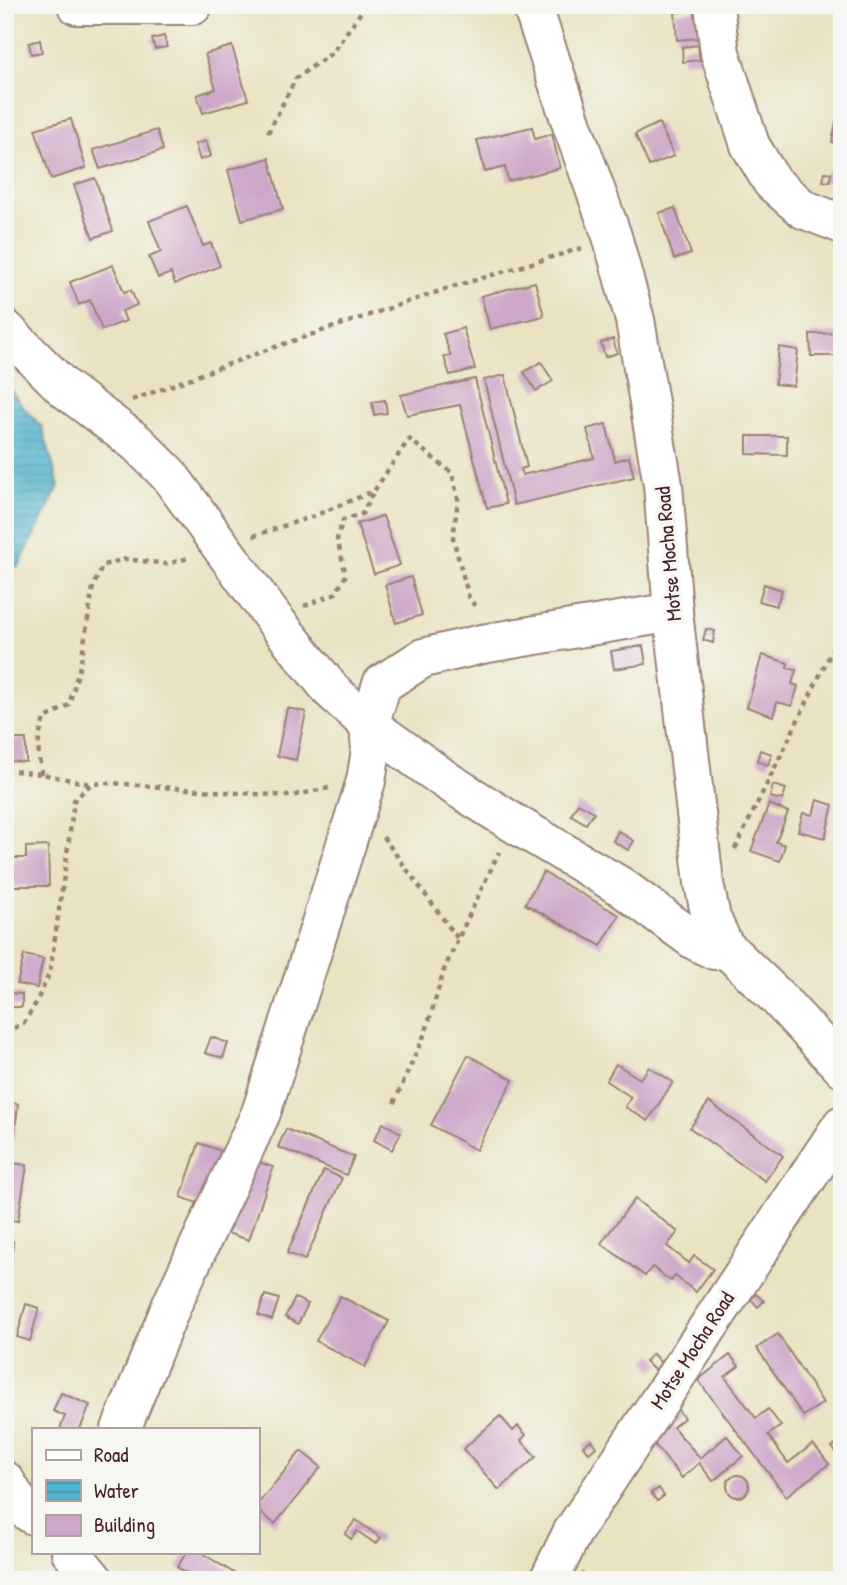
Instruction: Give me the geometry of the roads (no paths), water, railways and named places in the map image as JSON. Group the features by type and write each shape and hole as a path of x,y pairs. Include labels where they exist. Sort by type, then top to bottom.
{"street":[{"path":"78,5 193,5"},
{"name":"Motse Mocha Road","path":"533,5 612,236 635,320 663,485 673,612 704,883 711,918 724,946 777,997 842,1067"},
{"path":"714,5 720,53 750,145 772,182 803,209 842,224"},
{"path":"5,329 64,388 137,443 169,475 274,619 331,690 369,725 447,781 620,886 694,940 714,950 724,946"},
{"path":"121,1428 173,1302 261,1113 366,781 371,750 369,725 382,684 423,658 482,644 673,612"},
{"name":"Motse Mocha Road","path":"549,1580 572,1533 842,1125"},
{"path":"5,1481 21,1507 32,1514"},
{"path":"73,1554 94,1580"}],"water":[{"path":"5,382 42,427 59,486 18,567 5,564"}]}
